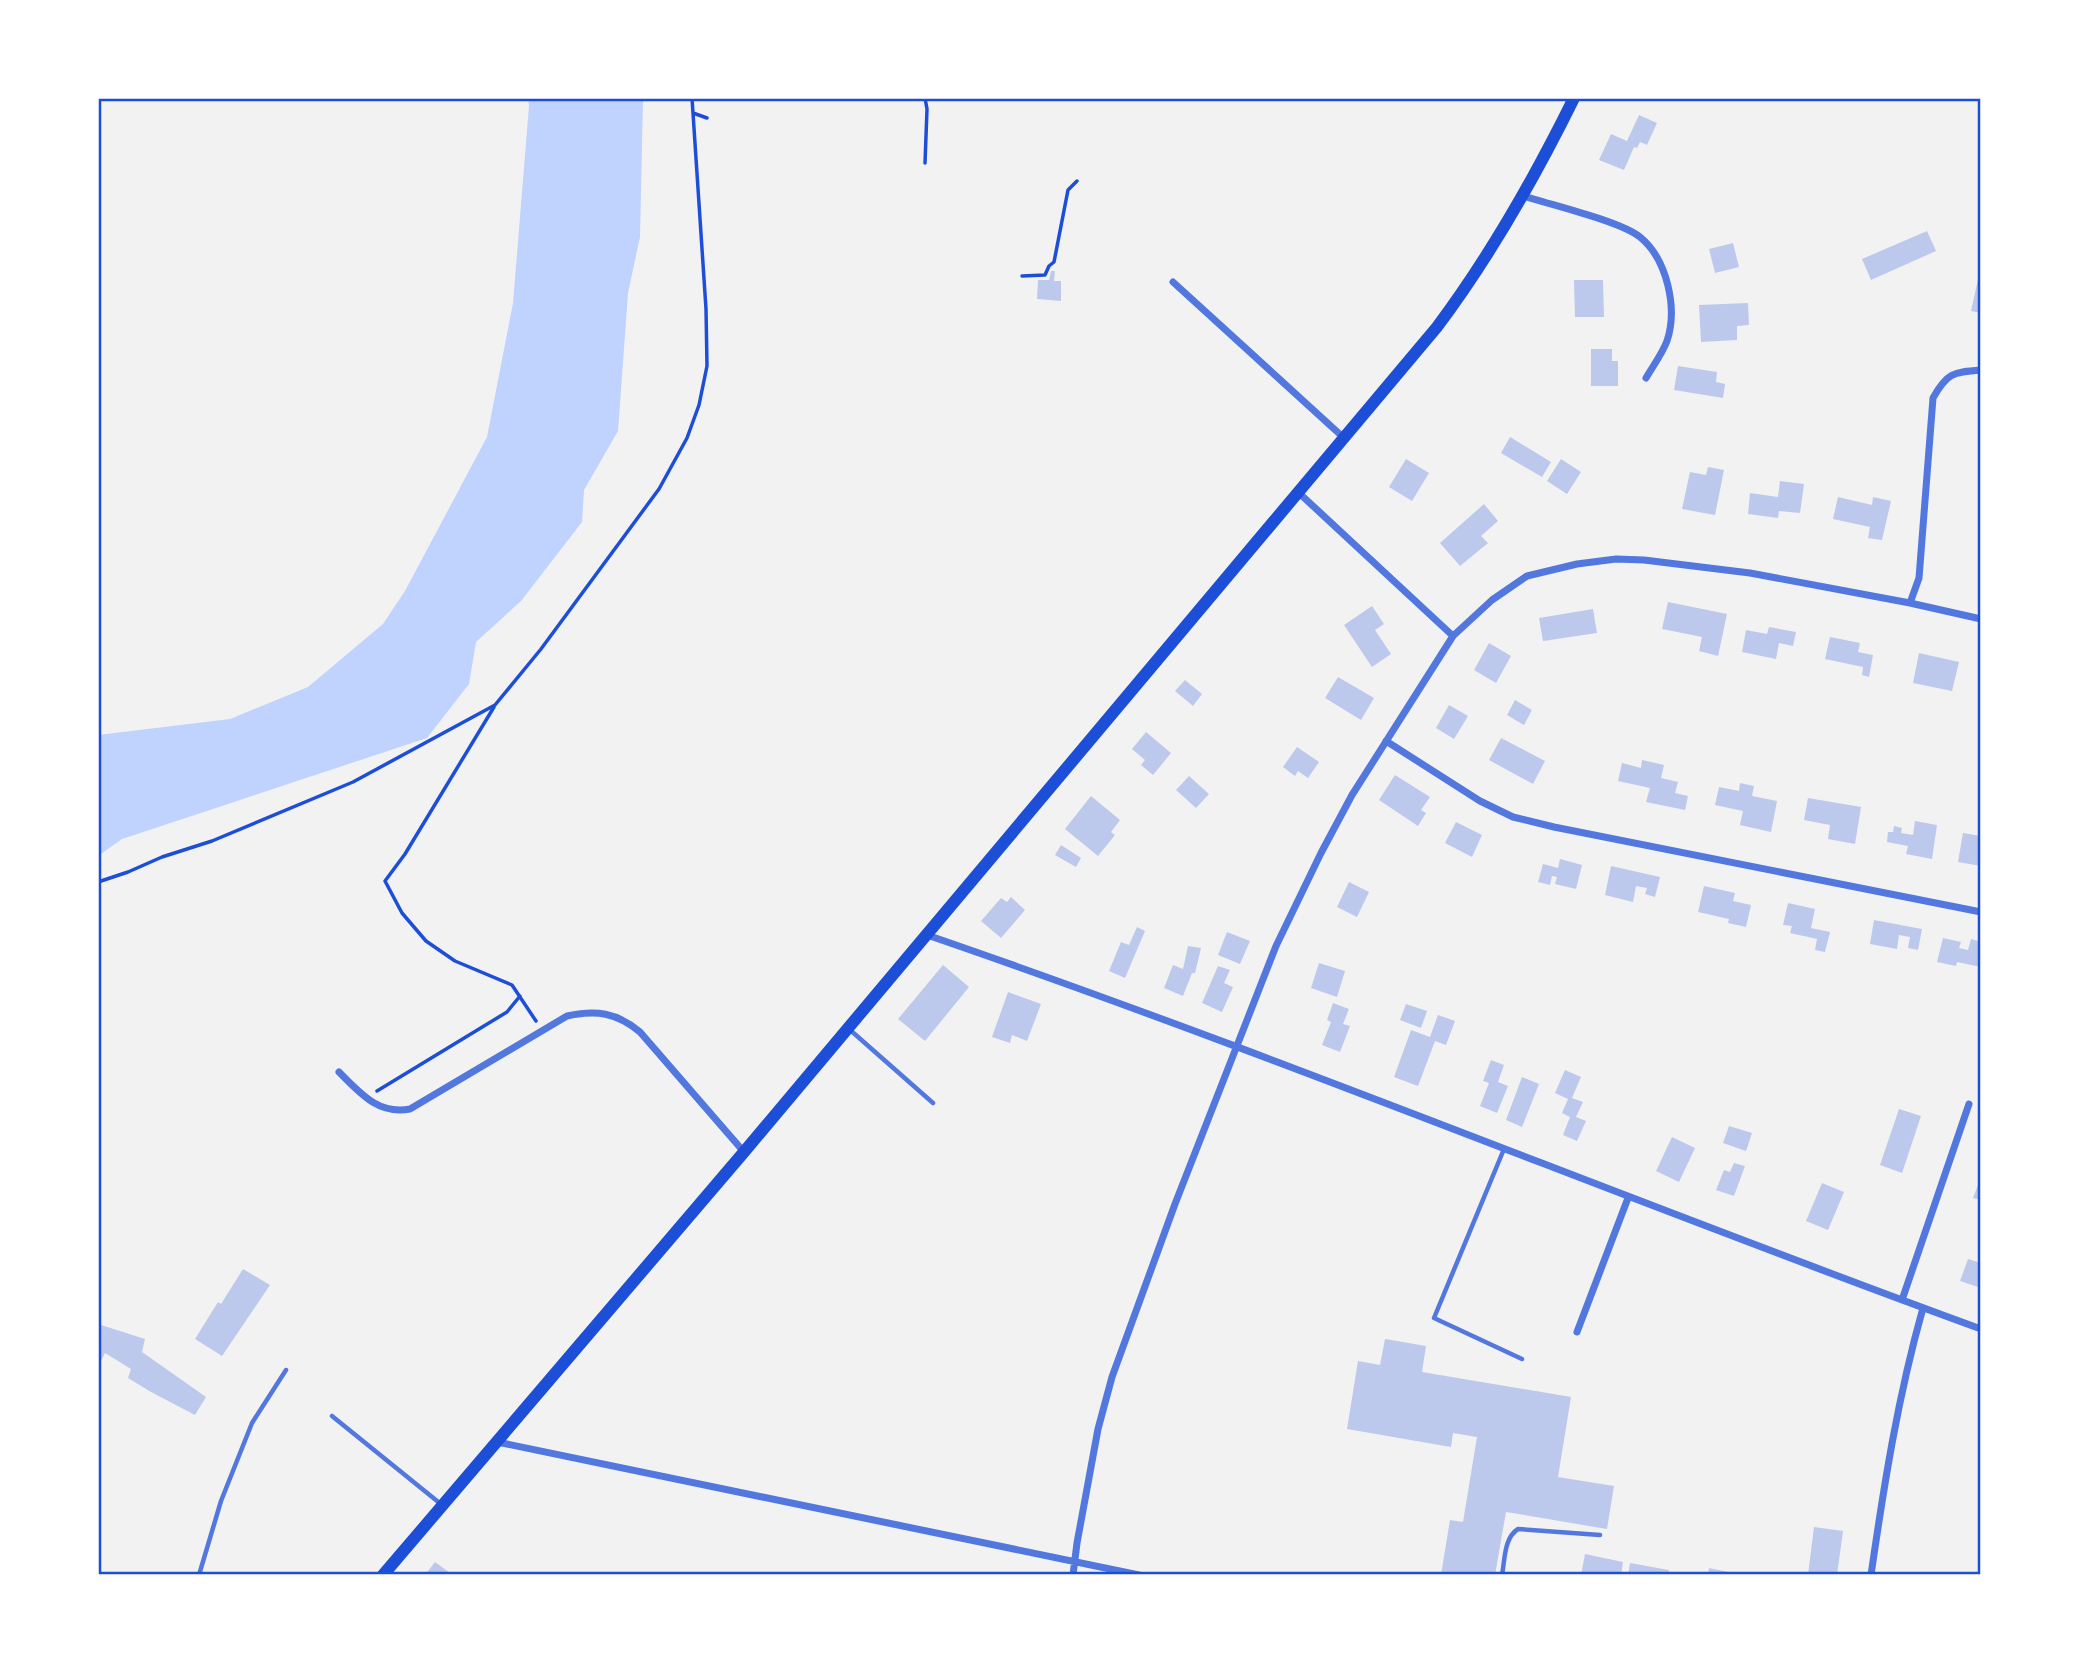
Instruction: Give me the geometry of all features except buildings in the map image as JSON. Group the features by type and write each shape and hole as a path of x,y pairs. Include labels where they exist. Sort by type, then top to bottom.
{"main road":[{"path":"383,1575 927,935 1464,291 1524,196 1574,98"}],"street":[{"path":"1524,196 1620,227 1639,237 1655,256 1666,280 1671,319 1665,345 1646,378"},
{"path":"1173,282 1344,438"},
{"path":"1910,603 1919,578 1933,398 1942,382 1956,372 1981,370"},
{"path":"1298,493 1453,636"},
{"path":"1073,1575 1098,1429 1112,1377 1135,1309 1235,1047 1276,946 1352,794 1453,636 1492,600 1527,576 1577,564 1616,559 1750,573 1981,618"},
{"path":"1386,741 1480,801 1513,817 1981,912"},
{"path":"927,935 1235,1047 1628,1198 1981,1329"},
{"path":"339,1072 367,1100 397,1112 410,1110 567,1016 588,1011 606,1012 640,1031 744,1152"},
{"path":"1902,1300 1969,1104"},
{"path":"1577,1332 1628,1198"},
{"path":"1871,1575 1889,1451 1907,1362 1923,1308"},
{"path":"497,1443 1139,1575"}],"lane":[{"path":"848,1028 933,1103"},
{"path":"1504,1149 1434,1318 1522,1359"},
{"path":"199,1575 221,1501 252,1423 286,1370"},
{"path":"332,1416 442,1505"},
{"path":"1502,1575 1508,1540 1518,1528 1600,1535"}],"path":[{"path":"541,1030 512,985 455,961 426,942 402,913 385,881 405,854 495,705 535,658 659,489 687,438 699,405 707,366 706,309 692,98"},
{"path":"925,98 925,163"},
{"path":"694,113 707,118"},
{"path":"1022,276 1045,275 1054,262 1068,190 1077,181"},
{"path":"98,882 162,856 212,841 353,782 495,705"},
{"path":"378,1090 507,1012 520,996"}],"water":[{"path":"528,98 643,98 640,237 628,293 618,431 584,490 582,522 521,601 476,642 469,684 427,738 122,839 98,856 98,735 230,719 308,687 383,624 405,591 487,437 513,303"}]}
